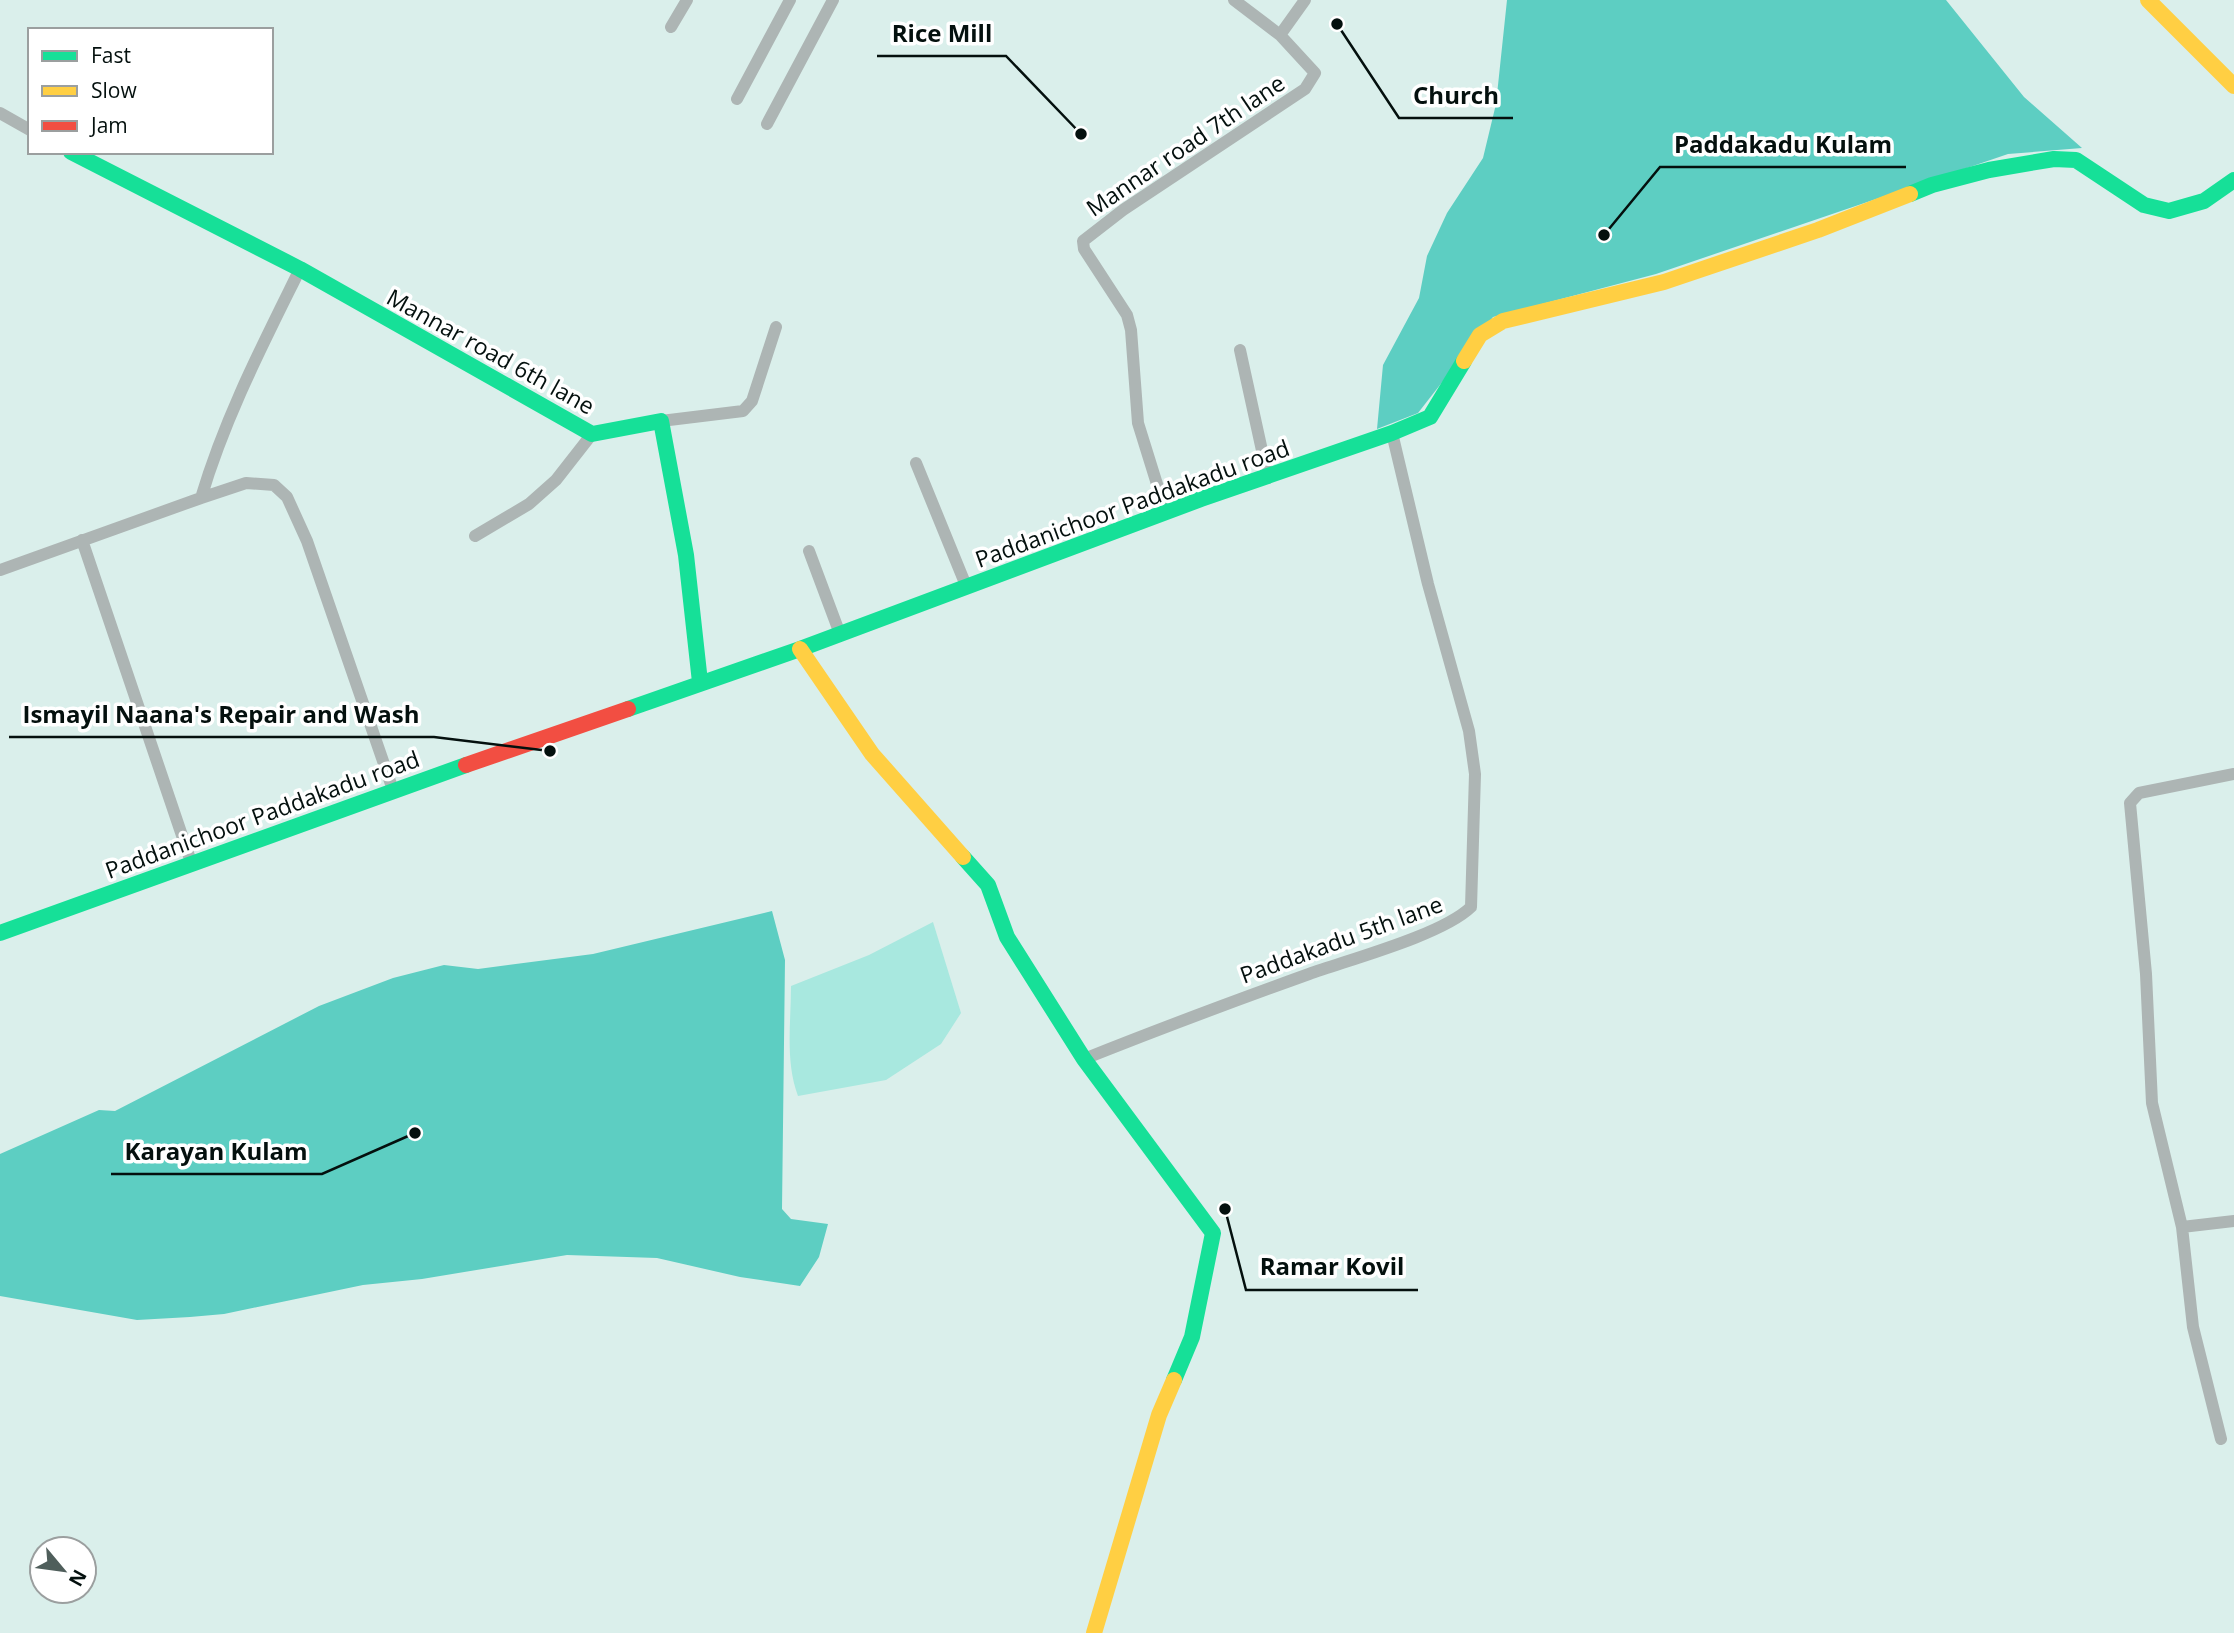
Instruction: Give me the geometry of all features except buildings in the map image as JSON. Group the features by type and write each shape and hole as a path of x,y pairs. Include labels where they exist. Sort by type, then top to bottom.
{"street":[{"path":"671,27 687,0"},
{"path":"737,99 790,0"},
{"path":"767,124 833,0"},
{"name":"Mannar road 7th lane","path":"1166,513 1138,423 1131,330 1120,303 1084,249 1083,241 1123,210 1305,89 1315,73 1280,35 1234,0"},
{"path":"1280,35 1305,0"},
{"path":"2148,0 2234,86"},
{"path":"0,113 28,129"},
{"name":"Mannar road 6th lane","path":"76,154 300,270 592,434 661,421"},
{"name":"Paddanichoor Paddakadu road","path":"0,933 393,790 800,649 1166,513 1392,433 1430,417 1480,335 1503,321 1664,282 1818,230 1932,185 1989,170 2054,159 2076,160 2144,205 2169,211 2204,201 2234,180"},
{"path":"201,498 215,449 242,387 300,270"},
{"path":"700,682 686,555 661,421 743,411 752,401 776,327"},
{"path":"1240,350 1268,478"},
{"name":"Paddakadu 5th lane","path":"1084,1059 1223,1004 1422,934 1461,916 1471,907 1475,774 1469,731 1428,584 1392,433"},
{"path":"475,536 529,504 556,480 592,434"},
{"path":"916,463 967,588"},
{"path":"0,570 246,483 274,485 287,497 307,541 393,790"},
{"path":"82,540 192,865"},
{"path":"809,551 840,634"},
{"path":"800,649 872,754 988,885 1007,937 1084,1059 1213,1233 1192,1337 1159,1415 1094,1633"},
{"path":"2221,1439 2193,1328 2182,1227 2152,1102 2146,974 2130,803 2139,793 2234,774"},
{"path":"2182,1227 2234,1221"}],"shaded area":[{"path":"1507,0 1946,0 2024,97 2082,148 2008,154 1656,274 1493,317 1418,413 1377,429 1383,365 1419,298 1427,256 1447,213 1483,158 1496,104"},
{"path":"772,911 785,960 782,1209 791,1219 828,1224 819,1257 800,1286 740,1277 657,1258 567,1255 422,1279 363,1285 224,1314 190,1317 137,1320 0,1296 0,1154 99,1110 115,1111 319,1006 393,978 444,965 478,969 593,954"},
{"path":"933,922 961,1013 941,1044 886,1080 798,1096 790,1056 791,986 869,955"}],"traffic: fast":[{"path":"75,154 300,269 592,434 661,421 686,555 700,682"},
{"path":"1910,194 1932,185 1989,170 2054,159 2076,160 2144,205 2169,211 2204,201 2234,180"},
{"path":"628,709 800,649 1201,499 1392,433 1430,417 1464,361"},
{"path":"0,933 466,765"},
{"path":"963,857 988,885 1007,937 1084,1059 1213,1233 1192,1337 1174,1380"}],"traffic: slow":[{"path":"2148,0 2234,86"},
{"path":"1464,361 1480,335 1503,321 1664,282 1818,230 1910,194"},
{"path":"800,649 872,754 963,857"},
{"path":"1094,1633 1159,1415 1174,1380"}],"traffic: jam":[{"path":"466,765 628,709"}],"place":[{"name":"Church","path":"1337,24"},
{"name":"Rice Mill","path":"1081,134"},
{"name":"Paddakadu Kulam","path":"1604,235"},
{"name":"Ismayil Naana's Repair and Wash","path":"550,751"},
{"name":"Karayan Kulam","path":"415,1133"},
{"name":"Ramar Kovil","path":"1225,1209"}]}
